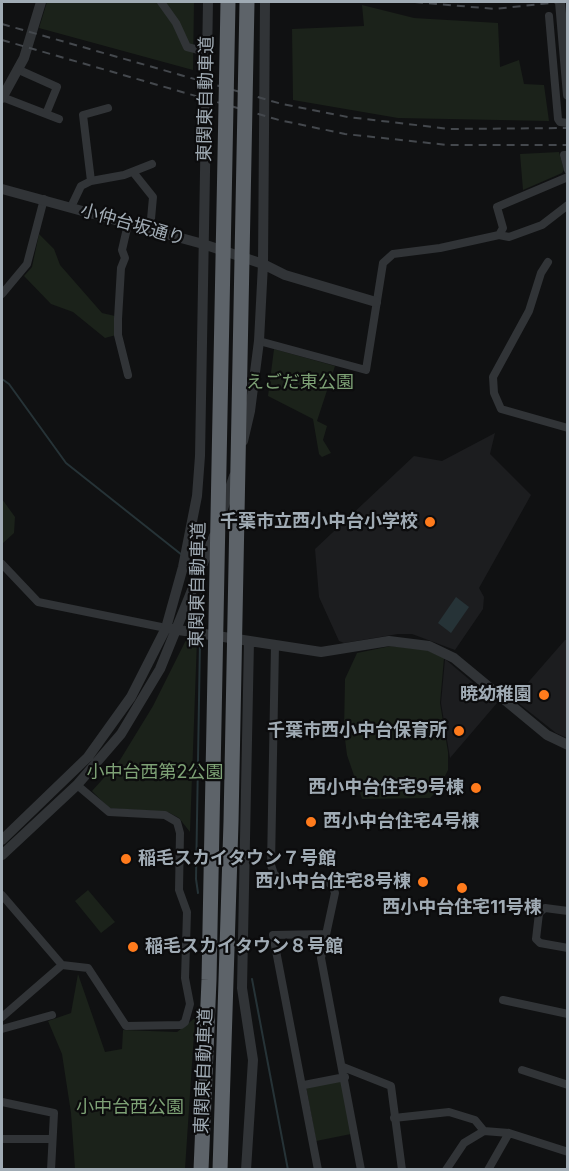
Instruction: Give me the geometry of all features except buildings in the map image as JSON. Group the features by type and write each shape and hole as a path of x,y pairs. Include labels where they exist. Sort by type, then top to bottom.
{"highway":[{"name":"東関東自動車道","path":"201,1170 209,980 228,2"},
{"name":"東関東自動車道","path":"220,1170 232,810 247,2"}],"street":[{"path":"41,2 18,70 2,98 59,119"},
{"path":"161,2 176,23 187,47 207,51"},
{"path":"2,840 88,757 131,697 166,628 183,567 197,496 200,456 208,2"},
{"path":"2,855 77,785 126,727 160,669 178,630 232,483 250,411 259,341 263,264 265,2"},
{"path":"560,2 567,95"},
{"path":"549,16 558,119 560,122 567,123"},
{"path":"18,70 57,87 46,114"},
{"path":"91,181 84,115 108,108"},
{"path":"567,155 564,155 567,170"},
{"path":"71,207 81,186 91,181 133,172 152,164"},
{"path":"133,172 153,197 150,230"},
{"path":"499,235 503,228 497,207 567,177"},
{"name":"小仲台坂通り","path":"2,189 203,244 263,264 285,275 376,302"},
{"path":"2,294 27,264 44,199"},
{"path":"259,341 366,370 383,263 393,254 440,248 499,235 508,237 542,225 567,205"},
{"path":"128,224 122,250 125,258 121,268 118,319 118,335 128,375"},
{"path":"548,262 514,342 494,377 494,393 501,409 567,428"},
{"path":"2,564 38,602 166,628 321,652 389,640 429,646 454,658 547,735 567,744"},
{"path":"246,1170 253,1060 242,988 249,641"},
{"path":"275,645 271,865 274,874 282,881 321,880 331,884 335,893 321,958 361,1170"},
{"path":"2,895 62,965 88,968 126,1026 181,1025 189,1016 190,1004 185,978 187,912 179,890 180,833 177,822 165,815 109,812 77,785"},
{"path":"567,911 545,908 539,913 536,939 540,943 567,948"},
{"path":"318,1170 304,1085 273,936 325,934"},
{"path":"2,1017 62,965"},
{"path":"503,1000 567,1014"},
{"path":"2,1029 52,1015"},
{"path":"343,1067 391,1086 402,1170"},
{"path":"522,1070 567,1085"},
{"path":"304,1085 345,1077"},
{"path":"2,1102 54,1113 51,1170"},
{"path":"394,1118 449,1112 475,1120 484,1131"},
{"path":"446,1170 464,1143 484,1131 509,1133 567,1152"},
{"path":"488,1170 509,1133"},
{"path":"2,1139 51,1139"}],"shaded area":[{"name":"千葉市立西小中台小学校","path":"495,433 490,454 531,495 479,588 484,597 483,609 455,650 412,634 398,634 344,643 339,641 319,597 315,549 414,456 442,461"},
{"path":"456,597 469,607 451,633 438,623"},
{"name":"暁幼稚園","path":"567,640 567,738 556,733 517,702 524,687"},
{"name":"千葉市西小中台保育所","path":"445,659 497,703 450,758 441,703"}],"green space":[{"path":"47,2 194,2 193,70 39,28"},
{"path":"362,5 414,18 498,23 500,67 519,60 524,84 544,85 549,121 398,118 293,100 292,29 364,26"},
{"path":"559,152 564,170 562,173 523,190 520,154"},
{"path":"39,234 54,249 60,265 102,313 115,316 116,335 105,338 73,312 51,304 24,276 32,267"},
{"name":"えごだ東公園","path":"274,349 335,366 317,421 327,426 323,440 331,453 322,457 319,454 313,419 268,396"},
{"path":"2,499 15,517 14,533 2,544"},
{"name":"小中台西第2公園","path":"187,638 197,639 190,832 179,818 168,812 109,808 92,791 120,760 153,706"},
{"path":"391,646 427,650 444,658 440,703 448,752 448,770 438,790 430,798 362,799 347,755 344,731 345,679 357,653"},
{"path":"88,890 115,922 101,933 75,901"},
{"name":"小中台西公園","path":"78,974 105,1052 122,1049 123,1030 177,1032 195,1018 185,1169 75,1169 71,1113 62,1054 48,1021 71,1013"},
{"path":"341,1080 351,1134 316,1141 306,1086"}],"waterway":[{"path":"2,379 9,384 66,463 182,555"},
{"path":"188,561 197,570"},
{"path":"201,625 202,580"},
{"path":"198,893 196,879 200,641"},
{"path":"252,979 288,1170"}],"railway":[{"path":"415,2 495,9 560,2"},
{"path":"2,24 282,104 348,117 450,129 568,128"},
{"path":"2,40 279,120 345,134 448,145 568,145"}],"place":[{"name":"千葉市立西小中台小学校","path":"430,522"},
{"name":"暁幼稚園","path":"544,695"},
{"name":"千葉市西小中台保育所","path":"459,731"},
{"name":"西小中台住宅9号棟","path":"476,788"},
{"name":"西小中台住宅4号棟","path":"311,822"},
{"name":"稲毛スカイタウン７号館","path":"126,859"},
{"name":"西小中台住宅8号棟","path":"423,882"},
{"name":"西小中台住宅11号棟","path":"462,888"},
{"name":"稲毛スカイタウン８号館","path":"133,947"}]}
